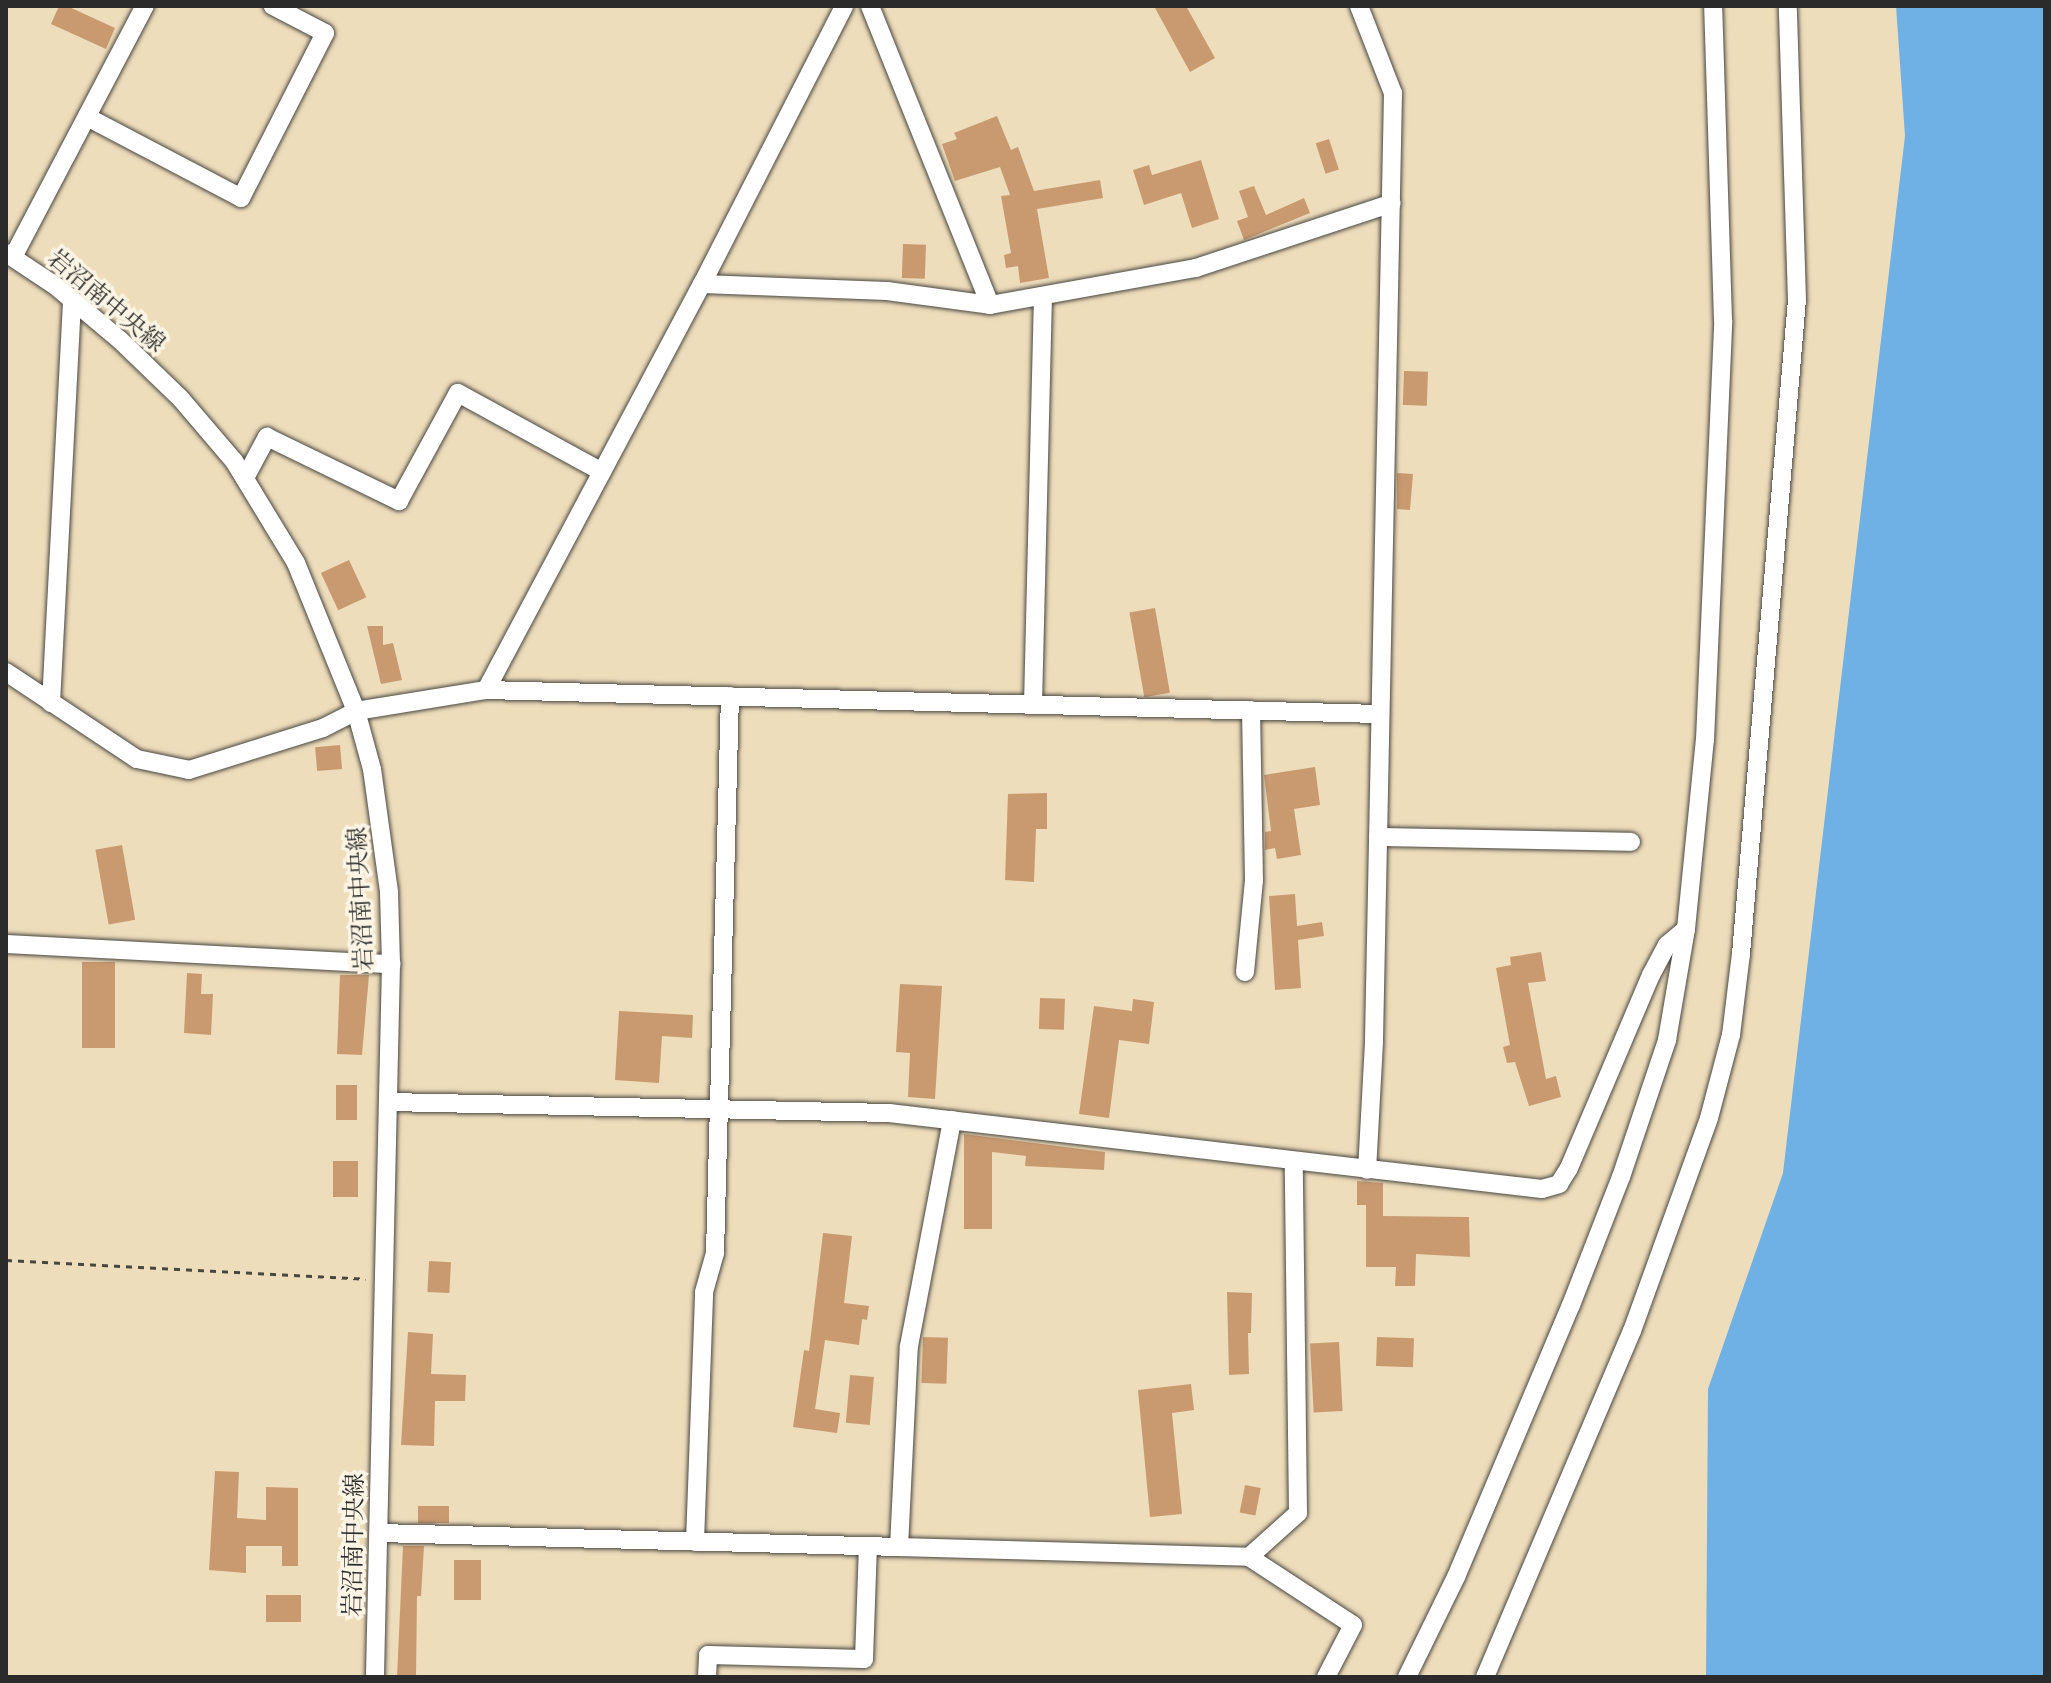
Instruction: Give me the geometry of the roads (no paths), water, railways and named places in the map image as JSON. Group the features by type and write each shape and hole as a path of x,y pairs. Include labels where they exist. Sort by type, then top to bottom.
{"street":[{"path":"10,255 145,6"},
{"path":"87,117 241,198 325,33 273,6"},
{"path":"486,690 702,284 844,6"},
{"path":"870,6 990,305"},
{"path":"1359,6 1393,93 1378,837 1367,1170"},
{"path":"1407,1677 1462,1562 1621,1177 1667,1040 1686,929 1705,740 1723,320 1713,6"},
{"path":"1485,1677 1632,1331 1709,1118 1731,1035 1741,954 1797,300 1788,6"},
{"path":"702,284 887,291 990,305 1196,268 1392,203"},
{"name":"岩沼南中央線","path":"10,255 72,300 181,399 245,478 296,563 356,711 383,829 391,964 375,1677"},
{"path":"1033,704 1043,296"},
{"path":"51,703 72,300"},
{"path":"245,478 267,437 399,501 458,393 602,472"},
{"path":"6,672 137,759 189,770 323,728 356,711 486,690 1379,714"},
{"path":"695,1542 704,1292 715,1253 730,696"},
{"path":"1245,972 1254,881 1251,710"},
{"path":"1378,837 1631,842"},
{"path":"389,1102 889,1113 1542,1189 1559,1184 1651,975 1667,945 1686,929"},
{"path":"6,944 391,964"},
{"path":"899,1547 909,1346 952,1120"},
{"path":"1249,1557 1298,1513 1294,1161"},
{"path":"379,1533 1249,1557 1353,1625 1326,1677"},
{"path":"707,1677 708,1655 864,1659 868,1546"}],"water":[{"path":"1896,6 2045,6 2045,1677 1706,1677 1708,1389 1783,1173 1905,136"}]}
